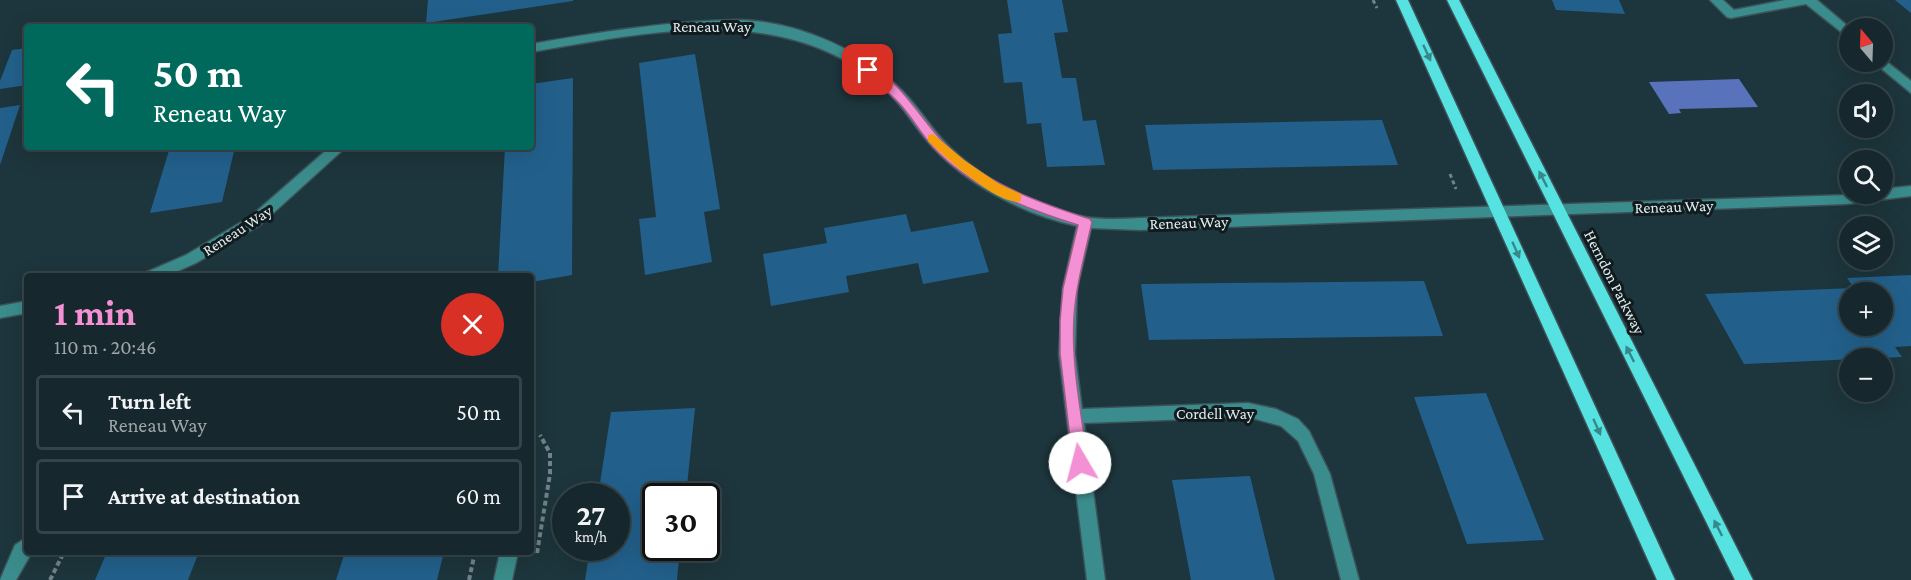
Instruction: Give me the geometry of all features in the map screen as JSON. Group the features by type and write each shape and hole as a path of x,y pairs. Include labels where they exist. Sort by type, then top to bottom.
{"main road":[{"path":"1402,0 1666,580"},
{"name":"Herndon Parkway","path":"1454,0 1744,580"}],"street":[{"path":"1716,0 1731,14 1807,0 1839,26"},
{"name":"Reneau Way","path":"534,48 676,26 738,24 764,26 794,35 844,55 886,83 903,100 937,144 959,164 994,187 1050,211 1085,222 1140,224 1559,210 1846,199 1911,191"},
{"path":"1893,72 1911,88"},
{"name":"Reneau Way","path":"160,273 191,259 255,221 336,150"},
{"path":"1085,222 1070,288 1067,320 1074,416 1096,580"},
{"path":"0,312 24,308"},
{"name":"Cordell Way","path":"1074,416 1248,410 1271,414 1291,423 1307,438 1317,458 1350,580"},
{"path":"7,580 24,548"},
{"path":"503,580 507,555"}],"path":[{"path":"537,556 550,474 550,453 540,435"},
{"path":"50,580 62,555"},
{"path":"469,580 474,555"}],"water":[{"path":"1739,79 1758,107 1679,109 1681,113 1669,114 1649,82"}],"building":[{"path":"428,0 573,0 573,1 426,23"},
{"path":"1007,0 1062,0 1068,32 1054,33 1062,78 1076,78 1083,121 1096,120 1105,165 1047,167 1041,123 1027,124 1022,82 1004,83 998,34 1012,33"},
{"path":"1552,0 1619,0 1625,14 1556,10"},
{"path":"1895,0 1911,0 1911,13"},
{"path":"24,48 24,85 0,89 0,81 12,50"},
{"path":"695,54 720,209 704,212 712,262 645,275 639,219 656,217 639,63"},
{"path":"573,78 572,275 534,281 534,273 498,273 505,150 534,150 534,84"},
{"path":"20,105 0,165 0,108"},
{"path":"1382,120 1398,165 1153,170 1145,125"},
{"path":"169,150 234,150 222,202 150,213"},
{"path":"906,214 911,232 973,221 989,272 923,284 918,263 846,276 849,292 771,306 763,254 827,243 824,228"},
{"path":"1911,275 1911,346 1895,347 1902,357 1893,357 1893,348 1839,348 1839,360 1744,364 1705,294 1839,289 1839,336 1893,336 1893,282 1850,282 1847,278"},
{"path":"1424,281 1443,336 1149,340 1141,284"},
{"path":"1486,393 1544,540 1467,544 1414,397"},
{"path":"695,408 687,483 642,483 642,561 679,561 677,580 585,580 588,561 630,561 630,483 600,483 611,412"},
{"path":"1250,476 1275,580 1191,580 1172,480"},
{"path":"106,555 198,555 188,580 95,580"},
{"path":"344,555 443,555 437,580 336,580"}],"slow traffic":[{"path":"933,138 959,164 994,187 1016,197"}],"route":[{"path":"868,70 886,83 903,100 937,144 959,164 994,187 1067,218 1085,222 1070,288 1067,320 1067,354 1080,463"}]}
